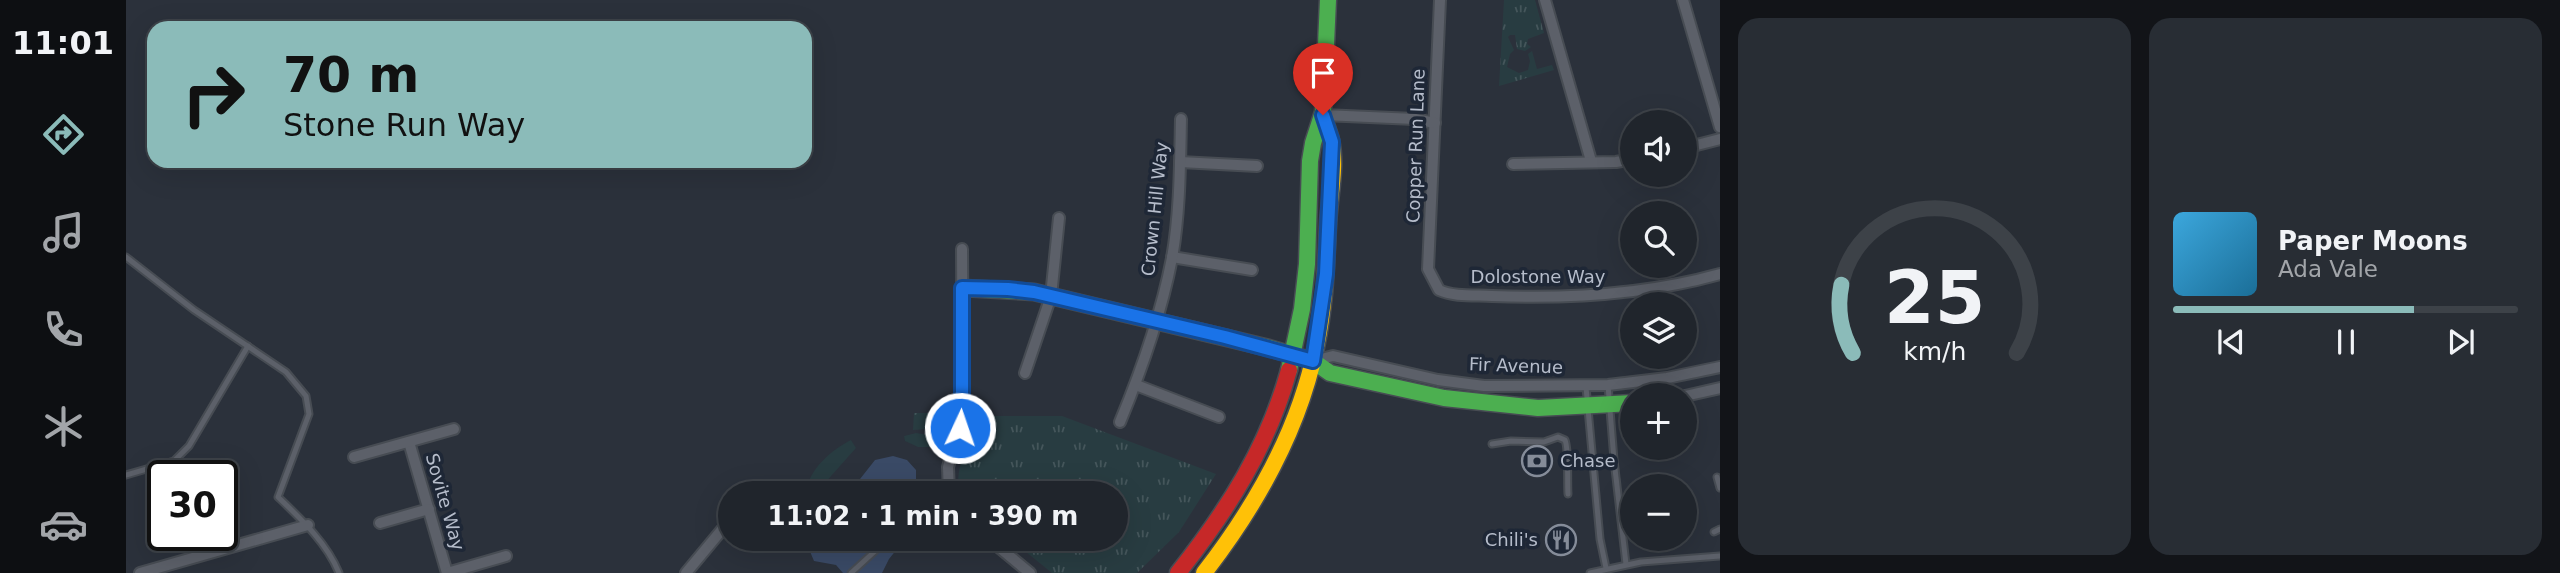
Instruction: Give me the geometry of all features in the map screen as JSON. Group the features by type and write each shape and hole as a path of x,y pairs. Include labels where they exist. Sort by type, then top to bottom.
{"main road":[{"path":"1205,573 1203,559 1233,516 1245,481 1276,411 1293,355 1302,312 1306,270 1312,147 1323,115 1328,0"},
{"path":"1205,573 1250,508 1272,470 1296,414 1313,361 1326,274 1332,142 1323,115"},
{"name":"Fir Avenue","path":"962,288 1008,289 1051,296 1293,355 1313,361 1329,373 1444,398 1538,408 1620,405"},
{"path":"1178,573 1215,527 1245,481"}],"street":[{"name":"Copper Run Lane","path":"1439,290 1428,270 1440,0"},
{"path":"1545,0 1591,161"},
{"path":"1683,0 1720,127"},
{"path":"1323,115 1415,119 1435,123"},
{"name":"Crown Hill Way","path":"1120,422 1136,385 1157,321 1172,257 1181,119"},
{"path":"1697,145 1720,139"},
{"path":"1513,164 1620,161"},
{"path":"1180,163 1257,166"},
{"path":"1025,373 1051,296 1059,218"},
{"path":"949,481 948,467 962,414 962,249"},
{"path":"1172,257 1252,270"},
{"name":"Dolostone Way","path":"1439,290 1454,294 1532,297 1611,294 1651,291 1720,274"},
{"name":"Fir Avenue","path":"1313,361 1333,356 1438,380 1484,386 1586,387 1667,378 1720,367"},
{"path":"1136,385 1219,417"},
{"path":"1697,394 1720,389"},
{"path":"354,457 454,429"},
{"name":"Sovite Way","path":"409,442 447,573"},
{"path":"380,523 429,509"},
{"path":"139,573 308,525"},
{"path":"686,573 718,534"},
{"path":"1004,551 1030,573"},
{"path":"447,573 506,556"},
{"path":"1009,573 1017,562"}],"lane":[{"path":"126,257 194,310 286,372 306,396 309,414 278,497 308,525 339,573"},
{"path":"126,475 174,461 189,446 248,345"},
{"path":"1608,385 1626,564"},
{"path":"1586,387 1600,539 1606,568"},
{"path":"1492,444 1511,441 1544,442 1558,436 1565,439 1568,447 1568,494"},
{"path":"1717,477 1720,488"},
{"path":"851,573 875,551"},
{"path":"1590,573 1626,564 1683,557 1720,556"}],"green space":[{"path":"1504,0 1535,0 1544,33 1528,39 1527,44 1531,47 1525,51 1517,49 1515,35 1510,35 1508,37 1514,50 1510,54 1507,67 1519,73 1528,70 1528,54 1532,51 1537,69 1552,65 1554,70 1499,86"},
{"path":"914,413 938,413 941,416 934,426 913,430"},
{"path":"983,416 1062,416 1216,474 1179,532 1137,573 1052,573 1025,551 1128,551 1128,481 958,481 970,434 981,436"},
{"path":"916,433 928,435 930,447 918,447 905,441 904,436"},
{"path":"851,440 856,448 827,481 809,481 816,468"}],"water":[{"path":"893,456 907,460 916,470 916,481 858,481 875,460"},
{"path":"810,551 895,551 882,573 843,573 836,565 814,561"}],"traffic: fast":[{"path":"1289,370 1302,309 1307,264 1310,161 1323,112 1328,0"},
{"path":"963,288 1034,292 1269,348 1313,361 1330,373 1444,398 1538,408 1620,404"}],"traffic: slow":[{"path":"1204,573 1241,521 1273,466 1299,408 1308,378 1323,302 1333,172 1333,150 1323,115"}],"traffic: jam":[{"path":"1178,573 1229,502 1258,452 1289,370"}],"place":[{"name":"Chase","path":"1537,461"},
{"name":"Chili's","path":"1561,540"}],"route":[{"path":"960,428 962,288 1034,292 1225,337 1313,361 1326,274 1332,142 1323,115"}]}
